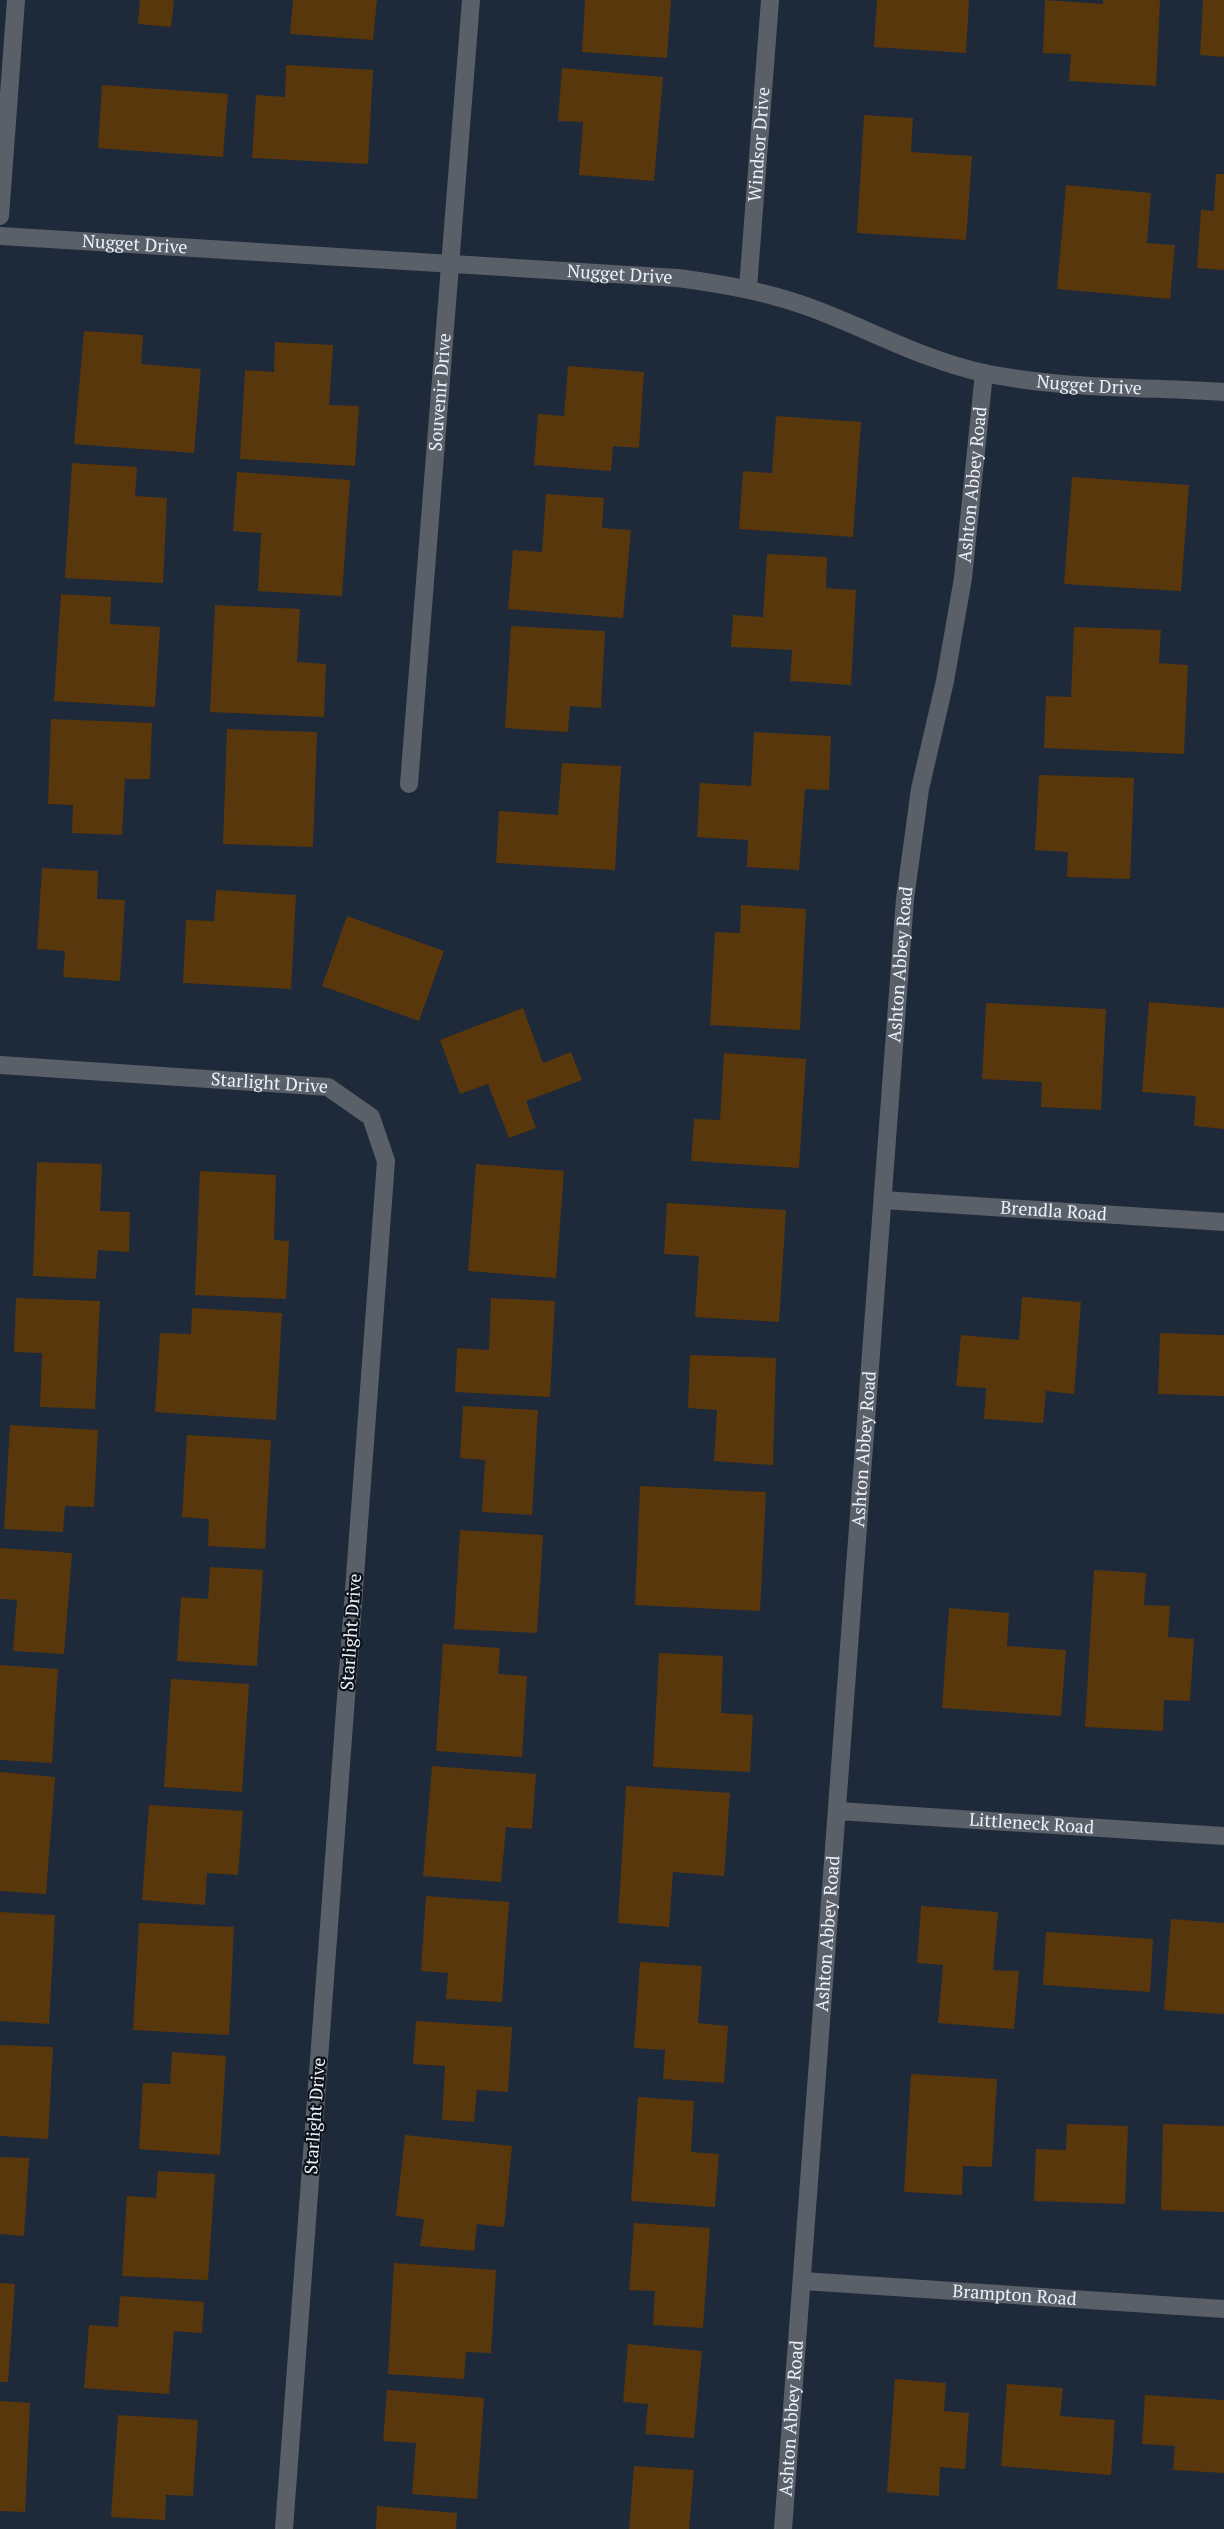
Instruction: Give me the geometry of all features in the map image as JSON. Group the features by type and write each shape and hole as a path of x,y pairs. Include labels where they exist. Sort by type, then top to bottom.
{"street":[{"path":"0,216 16,0"},
{"name":"Souvenir Drive","path":"409,784 452,264 471,0"},
{"name":"Windsor Drive","path":"748,288 770,0"},
{"name":"Nugget Drive","path":"0,236 678,278 748,288 806,306 920,352 984,373 1063,382 1224,392"},
{"name":"Ashton Abbey Road","path":"783,2529 905,899 920,789 945,681 963,578 984,373"},
{"name":"Starlight Drive","path":"0,1065 328,1087 371,1117 386,1161 284,2529"},
{"name":"Brendla Road","path":"883,1200 1224,1222"},
{"name":"Littleneck Road","path":"838,1811 1224,1836"},
{"name":"Brampton Road","path":"803,2281 1224,2308"}],"building":[{"path":"140,0 174,0 171,27 138,24"},
{"path":"293,0 377,0 373,40 290,34"},
{"path":"585,0 671,0 667,58 582,52"},
{"path":"877,0 969,0 966,53 874,47"},
{"path":"1045,0 1103,4 1103,0 1160,0 1156,86 1069,81 1071,54 1043,53"},
{"path":"1203,0 1224,0 1224,57 1200,55"},
{"path":"286,65 373,70 368,164 252,158 256,95 285,97"},
{"path":"562,68 663,77 654,181 579,175 583,122 558,121"},
{"path":"102,85 228,94 223,157 98,148"},
{"path":"864,115 913,118 911,152 972,156 966,240 857,233"},
{"path":"1216,174 1224,174 1224,270 1197,268 1201,210 1214,211"},
{"path":"1066,185 1151,193 1147,243 1175,245 1170,299 1057,289"},
{"path":"84,331 143,335 141,364 201,369 194,453 74,444"},
{"path":"275,342 333,345 329,405 359,406 355,466 240,459 245,370 274,372"},
{"path":"568,366 644,372 639,448 613,446 611,471 534,465 538,414 564,416"},
{"path":"776,416 861,422 853,537 739,529 743,471 772,473"},
{"path":"72,463 137,467 135,496 167,498 163,583 65,578"},
{"path":"237,472 350,480 342,596 258,591 261,533 233,531"},
{"path":"1072,477 1189,485 1181,591 1064,584"},
{"path":"546,494 604,498 602,528 631,530 623,618 508,609 513,550 542,552"},
{"path":"767,554 827,557 826,588 856,590 851,685 790,681 792,650 731,647 733,615 763,617"},
{"path":"61,594 111,597 110,624 160,627 155,707 54,701"},
{"path":"215,605 300,609 297,662 326,664 324,717 210,712"},
{"path":"511,626 605,631 601,708 570,706 568,732 505,728"},
{"path":"1074,627 1161,630 1159,663 1188,665 1184,754 1044,748 1046,696 1071,697"},
{"path":"51,719 152,723 150,779 125,779 122,835 72,833 73,805 48,804"},
{"path":"227,729 317,732 313,847 223,844"},
{"path":"754,732 831,736 829,790 805,789 799,870 747,867 748,840 697,837 700,783 751,786"},
{"path":"562,763 621,766 615,870 496,863 499,811 558,815"},
{"path":"1039,775 1134,778 1130,879 1067,877 1068,852 1035,850"},
{"path":"42,868 98,871 97,899 125,900 120,981 63,977 65,951 37,949"},
{"path":"216,890 296,895 291,989 183,983 186,920 214,921"},
{"path":"741,905 806,909 800,1030 710,1025 715,932 740,933"},
{"path":"347,916 444,951 419,1021 322,986"},
{"path":"1149,1002 1224,1008 1224,1129 1194,1126 1196,1096 1142,1092"},
{"path":"986,1003 1106,1009 1101,1110 1041,1107 1042,1082 982,1079"},
{"path":"523,1008 543,1063 571,1052 582,1080 526,1101 536,1128 509,1138 488,1084 460,1094 440,1040"},
{"path":"724,1053 806,1059 799,1168 691,1161 694,1119 720,1120"},
{"path":"37,1162 102,1164 100,1211 130,1212 129,1252 98,1250 96,1279 33,1276"},
{"path":"476,1164 564,1171 556,1278 468,1271"},
{"path":"200,1171 276,1175 274,1240 289,1241 286,1299 195,1295"},
{"path":"667,1203 786,1210 779,1322 695,1317 699,1256 664,1254"},
{"path":"1022,1297 1081,1302 1074,1394 1046,1391 1043,1423 984,1419 986,1388 956,1386 961,1335 1019,1340"},
{"path":"16,1298 100,1301 95,1409 40,1407 42,1353 14,1352"},
{"path":"491,1298 555,1301 550,1397 455,1392 457,1348 489,1350"},
{"path":"192,1308 282,1313 276,1420 155,1412 160,1333 191,1334"},
{"path":"1160,1333 1224,1335 1224,1396 1158,1394"},
{"path":"690,1355 776,1358 773,1465 714,1461 717,1410 688,1408"},
{"path":"463,1406 538,1410 532,1515 482,1512 485,1460 460,1458"},
{"path":"10,1425 98,1430 94,1507 65,1506 63,1532 4,1529"},
{"path":"187,1435 271,1440 265,1549 208,1546 209,1519 182,1517"},
{"path":"640,1486 766,1492 760,1611 635,1605"},
{"path":"460,1530 543,1535 537,1633 454,1629"},
{"path":"0,1548 72,1553 64,1654 13,1651 17,1600 0,1599"},
{"path":"210,1567 263,1570 257,1666 177,1661 181,1597 208,1599"},
{"path":"1094,1570 1146,1573 1144,1605 1170,1606 1168,1637 1194,1639 1190,1701 1164,1700 1163,1731 1085,1727"},
{"path":"949,1608 1009,1613 1007,1646 1066,1650 1061,1716 942,1708"},
{"path":"443,1644 500,1648 498,1674 527,1676 522,1757 436,1751"},
{"path":"659,1653 723,1656 721,1713 753,1715 750,1772 653,1767"},
{"path":"0,1665 58,1669 52,1763 0,1760"},
{"path":"171,1679 249,1684 242,1792 164,1787"},
{"path":"432,1766 536,1774 532,1829 506,1827 501,1882 423,1876"},
{"path":"0,1772 55,1777 46,1894 0,1891"},
{"path":"626,1786 730,1793 724,1876 673,1872 669,1927 618,1923"},
{"path":"149,1805 243,1811 238,1875 207,1873 205,1905 142,1900"},
{"path":"426,1896 509,1902 502,2002 446,1999 448,1973 421,1971"},
{"path":"921,1906 998,1912 993,1970 1019,1971 1014,2029 938,2023 943,1965 917,1963"},
{"path":"0,1912 55,1915 49,2024 0,2021"},
{"path":"1171,1919 1224,1923 1224,2014 1164,2010"},
{"path":"139,1923 234,1927 229,2035 133,2030"},
{"path":"1046,1932 1153,1939 1150,1992 1043,1985"},
{"path":"640,1962 702,1966 698,2023 728,2026 724,2083 663,2079 665,2050 634,2048"},
{"path":"416,2021 512,2027 508,2092 477,2090 474,2122 442,2120 445,2066 413,2064"},
{"path":"0,2045 53,2047 48,2139 0,2136"},
{"path":"172,2052 226,2056 220,2155 139,2149 143,2083 170,2084"},
{"path":"911,2074 997,2079 992,2167 963,2166 962,2195 904,2192"},
{"path":"638,2097 694,2101 691,2152 719,2154 715,2207 631,2201"},
{"path":"1067,2124 1128,2126 1125,2204 1034,2201 1036,2149 1066,2150"},
{"path":"1163,2124 1224,2126 1224,2212 1161,2210"},
{"path":"405,2135 512,2146 504,2227 477,2224 474,2251 420,2246 424,2219 396,2216"},
{"path":"0,2157 29,2158 24,2236 0,2234"},
{"path":"158,2171 215,2174 208,2280 122,2276 127,2196 156,2198"},
{"path":"634,2223 710,2228 703,2328 653,2325 655,2291 629,2290"},
{"path":"394,2263 496,2270 491,2353 466,2352 464,2379 388,2374"},
{"path":"0,2283 15,2284 8,2382 0,2382"},
{"path":"120,2296 204,2302 202,2333 174,2331 169,2394 84,2388 89,2325 118,2327"},
{"path":"628,2344 702,2351 694,2438 645,2434 648,2404 623,2402"},
{"path":"895,2379 946,2383 944,2411 969,2413 965,2469 940,2467 939,2496 887,2492"},
{"path":"1007,2384 1063,2388 1060,2416 1115,2420 1111,2475 1001,2466"},
{"path":"387,2390 484,2398 477,2499 412,2494 416,2443 383,2441"},
{"path":"1145,2395 1224,2400 1224,2473 1173,2470 1175,2446 1142,2444"},
{"path":"0,2401 30,2403 25,2512 0,2511"},
{"path":"118,2415 198,2420 193,2496 166,2495 165,2520 111,2517"},
{"path":"634,2466 694,2470 689,2529 629,2529"},
{"path":"377,2506 457,2513 456,2529 376,2529"}]}
